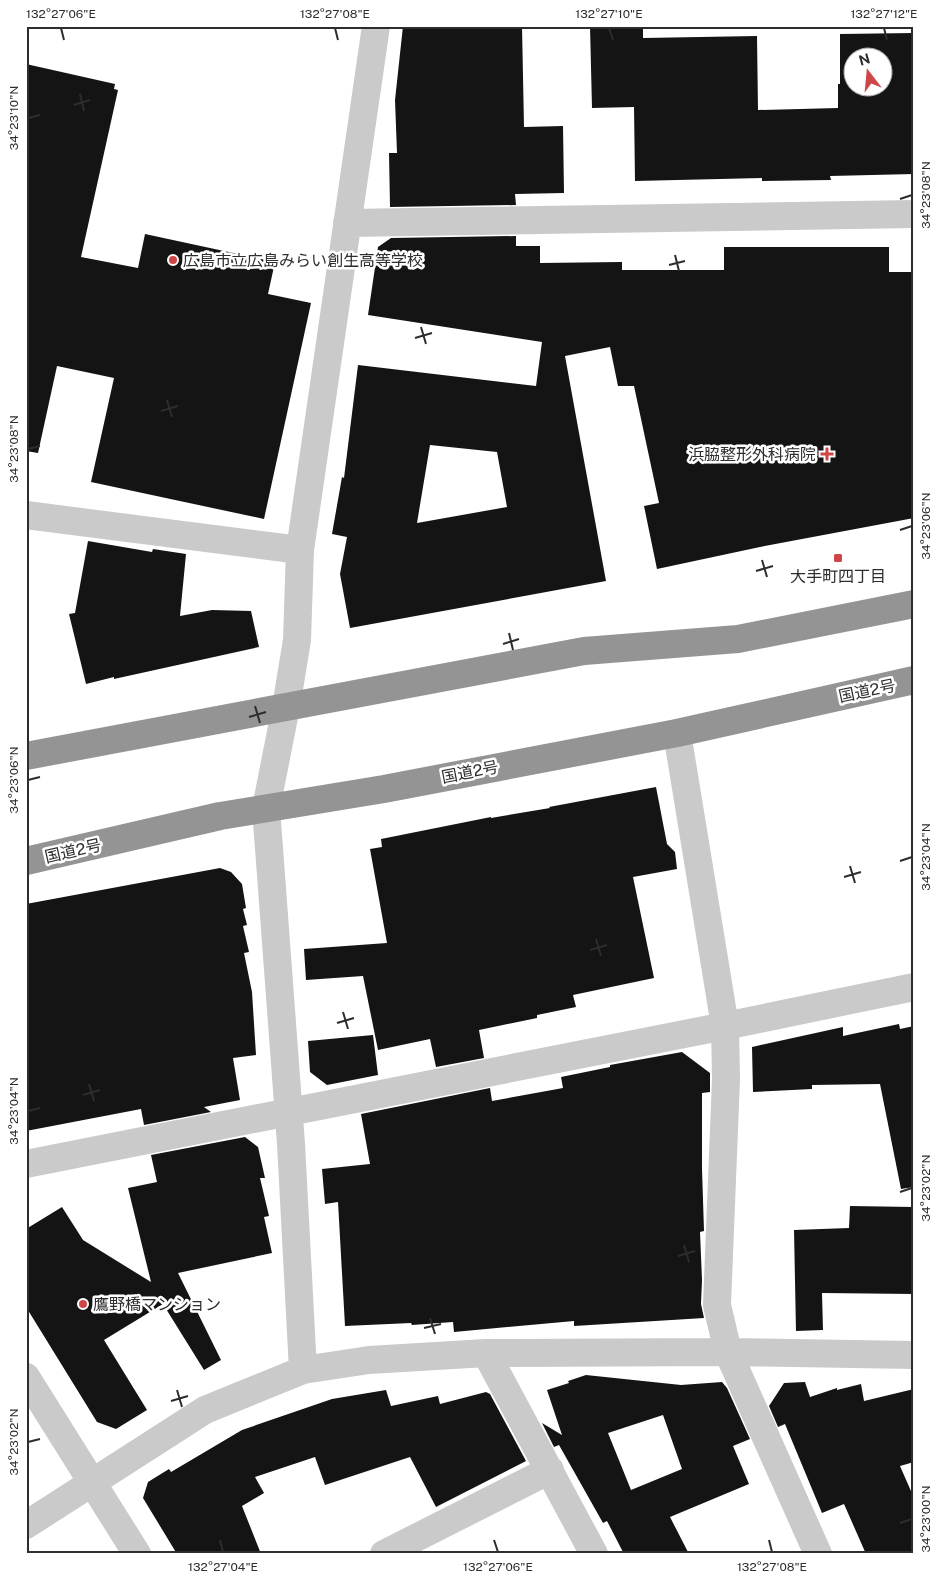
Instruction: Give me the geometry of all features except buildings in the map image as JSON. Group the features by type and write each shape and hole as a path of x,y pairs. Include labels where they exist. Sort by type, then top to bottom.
{"highway":[{"path":"26,756 584,651 738,638 914,604"},
{"name":"国道2号","path":"26,862 220,816 384,789 677,733 914,680"}],"street":[{"path":"303,1370 289,1112 266,808 297,640 300,550 376,26"},
{"path":"347,223 914,214"},
{"path":"26,515 300,550"},
{"path":"677,733 725,1026 726,1079 717,1305 728,1352 818,1554"},
{"path":"26,1164 914,987"},
{"path":"486,1352 594,1554"},
{"path":"32,1522 205,1410 303,1370 369,1360 486,1352 728,1352 914,1355"},
{"path":"26,1377 137,1554"},
{"path":"384,1554 550,1470"}],"place":[{"name":"広島市立広島みらい創生高等学校","path":"173,260"},
{"name":"浜脇整形外科病院","path":"827,454"},
{"name":"大手町四丁目","path":"838,558"},
{"name":"鷹野橋マンション","path":"83,1304"}]}
